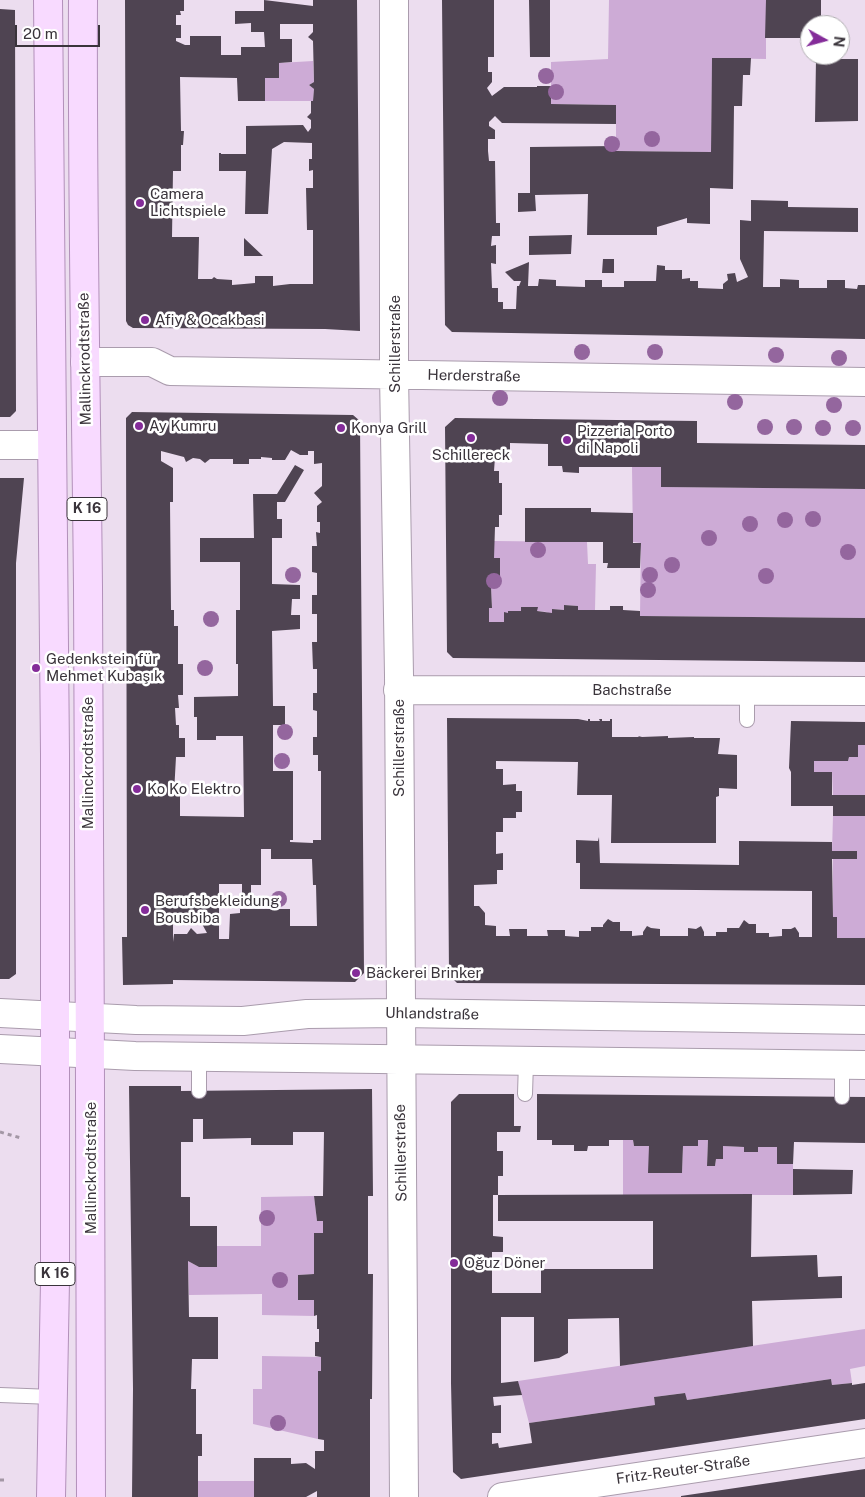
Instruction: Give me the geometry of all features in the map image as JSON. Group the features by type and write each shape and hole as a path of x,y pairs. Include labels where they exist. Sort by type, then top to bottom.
{"main road":[{"name":"K 16","path":"48,0 55,1015 52,1497"},
{"name":"Mallinckrodtstraße","path":"83,0 90,1017 91,1497"}],"street":[{"name":"Schillerstraße","path":"394,0 394,374 404,1497"},
{"name":"Herderstraße","path":"86,362 152,362 170,371 865,382"},
{"path":"0,445 52,445"},
{"name":"Bachstraße","path":"398,690 865,691"},
{"name":"Uhlandstraße","path":"0,1013 136,1020 242,1021 307,1014 400,1013 865,1020"},
{"path":"0,1049 199,1057 526,1062 854,1064"},
{"name":"Fritz-Reuter-Straße","path":"502,1497 865,1443"}],"lane":[{"path":"747,691 747,720"},
{"path":"199,1057 199,1091"},
{"path":"525,1094 526,1062"},
{"path":"842,1097 854,1064"},
{"path":"0,1395 53,1397"}],"path":[{"path":"0,1132 21,1138"},
{"path":"0,1480 5,1480"}],"shaded area":[{"path":"609,0 766,0 766,59 712,58 711,152 616,151 616,105 551,104 551,62 608,59"},
{"path":"313,61 314,82 309,85 314,89 313,101 265,101 265,78 279,78 279,63"},
{"path":"632,467 661,467 661,487 865,489 865,618 640,616 641,543 633,542"},
{"path":"494,541 587,542 588,564 596,564 595,610 578,610 578,606 565,605 564,610 552,609 552,613 548,613 537,611 537,608 521,607 521,611 508,611 508,613 504,613 504,622 489,622 489,608 492,607 491,587 495,587 495,578 500,578 494,558"},
{"path":"858,745 865,745 865,795 833,795 832,772 814,772 814,761 848,761"},
{"path":"833,816 865,816 865,938 837,938 837,917 833,917 833,859 857,859 857,851 832,851"},
{"path":"623,1140 633,1140 634,1146 649,1146 649,1173 682,1173 683,1146 698,1146 698,1140 708,1140 707,1166 715,1166 716,1159 722,1159 723,1146 744,1147 744,1152 757,1152 758,1147 777,1147 793,1164 793,1195 623,1195"},
{"path":"314,1196 317,1221 323,1221 323,1233 314,1274 298,1275 314,1300 314,1316 262,1315 262,1294 189,1295 188,1261 199,1267 216,1267 217,1246 261,1246 261,1197"},
{"path":"865,1329 865,1366 850,1369 852,1383 832,1385 831,1379 687,1400 684,1393 654,1397 655,1405 529,1423 518,1381"},
{"path":"262,1356 321,1357 321,1371 318,1371 318,1439 253,1424 253,1389 262,1389"},
{"path":"197,1481 254,1481 254,1497 198,1497"}],"building":[{"path":"125,0 184,0 184,11 180,11 181,15 176,15 176,25 181,25 181,38 176,38 176,41 190,45 190,36 221,36 221,55 241,55 241,47 265,47 264,32 251,32 251,23 235,24 235,11 264,11 264,0 313,6 313,0 357,0 360,331 325,329 133,328 126,321","holes":["280,24 313,24 313,32 308,37 313,41 314,82 309,85 314,89 311,113 307,117 311,120 311,128 308,132 303,125 246,126 246,154 219,153 219,171 246,171 245,214 268,214 272,149 284,142 312,143 312,159 309,159 309,171 313,170 313,188 306,188 307,230 313,230 313,284 273,286 273,276 255,276 255,283 232,285 232,280 214,277 212,279 198,279 199,237 172,237 173,171 181,171 181,145 183,145 184,131 181,131 180,77 237,78 238,101 265,101 265,78 279,78 279,63 292,62 292,39 280,39"]},
{"path":"442,0 494,0 494,57 488,57 488,72 492,72 492,82 487,88 492,96 504,87 551,86 551,104 616,105 616,124 502,123 495,116 489,122 489,126 495,130 495,139 488,139 488,151 489,161 495,161 496,223 500,223 500,236 492,236 491,246 496,245 496,264 491,263 492,288 498,288 498,302 503,302 503,309 516,309 517,286 519,286 521,281 514,281 505,272 529,262 528,286 538,286 539,279 556,280 556,286 585,287 585,280 602,280 602,287 624,287 624,281 656,281 657,265 665,266 665,270 682,270 682,279 690,278 690,281 698,281 698,288 723,289 723,284 728,280 727,274 735,273 737,282 748,277 740,259 740,220 751,221 751,200 788,201 788,207 858,208 858,232 764,231 763,287 780,287 780,279 799,280 799,288 827,288 827,280 845,280 845,288 857,289 858,285 865,285 865,339 452,332 445,325"},
{"path":"529,0 550,0 550,57 530,57"},
{"path":"766,0 821,0 821,15 800,15 800,38 765,38"},
{"path":"0,9 15,10 16,411 10,417 0,417"},
{"path":"712,58 751,58 750,75 743,75 742,106 734,106 733,189 710,188 710,224 687,223 687,218 657,227 657,235 587,235 588,194 535,195 536,211 518,212 518,193 530,193 530,147 616,146 616,151 711,152"},
{"path":"850,59 858,59 858,121 815,122 816,65 850,65"},
{"path":"572,235 571,254 529,255 529,236"},
{"path":"244,238 263,256 244,256"},
{"path":"603,259 614,259 614,273 602,273"},
{"path":"132,412 353,415 360,421 364,973 355,982 173,980 173,984 123,985 122,937 127,937 126,418","holes":["291,450 300,455 308,455 308,451 314,451 314,464 322,463 322,486 314,493 322,502 317,506 317,522 320,522 320,533 316,532 317,546 312,546 312,572 317,573 317,595 312,595 312,614 317,614 317,642 312,642 313,669 317,669 317,693 313,693 313,710 317,711 317,737 313,737 313,755 318,755 318,771 321,771 321,840 313,840 313,843 290,842 290,840 293,840 293,771 273,771 273,725 285,725 285,706 273,706 272,631 300,629 300,615 291,615 292,599 300,599 300,585 272,584 272,538 282,538 282,519 277,519 277,502 285,502 304,470 295,465 277,494 253,494 254,538 200,538 200,562 240,562 240,610 236,610 238,696 194,697 194,717 197,717 197,740 216,740 216,736 243,736 244,817 180,816 180,794 174,793 176,757 185,757 185,738 179,738 179,725 176,725 175,708 179,708 178,695 183,695 183,664 178,664 178,626 174,626 174,610 171,610 170,502 173,502 173,468 161,461 161,451 184,457 186,462 193,458 200,459 205,463 210,459 233,459 233,464 249,464 249,459 261,459 261,457 272,458 272,460 285,460","261,849 271,849 271,859 312,859 313,885 316,885 317,926 290,926 290,909 240,909 240,913 230,914 229,939 219,939 219,884 242,884 242,900 251,901 251,885 261,885","173,913 202,913 201,922 207,933 197,934 191,928 187,934 174,934 173,942"]},
{"path":"455,418 697,421 697,443 865,445 865,489 661,487 661,467 579,467 579,473 563,472 562,466 548,466 548,444 510,443 510,452 500,452 499,457 495,457 494,471 499,471 499,483 502,483 502,515 499,515 499,527 495,527 494,558 500,558 500,578 495,578 495,587 491,587 492,608 489,608 489,622 504,622 504,612 521,611 521,607 538,607 537,611 552,613 552,609 564,610 564,605 578,606 578,610 610,610 610,606 623,606 623,610 640,611 640,616 865,618 865,662 453,658 447,652 445,427"},
{"path":"0,478 24,478 16,563 16,974 9,979 0,979"},
{"path":"525,508 591,508 591,512 633,513 633,543 641,543 640,568 607,568 608,563 603,563 603,542 525,542"},
{"path":"447,718 578,719 588,721 588,719 590,721 600,721 599,719 602,719 602,721 610,721 612,719 612,737 668,736 668,738 720,738 718,754 737,755 737,789 719,788 719,796 716,797 716,843 611,843 612,795 577,795 578,762 496,761 496,769 503,769 503,785 516,784 516,791 522,791 522,812 516,812 516,818 503,818 503,832 496,832 496,854 503,853 503,870 497,870 497,884 474,885 474,906 479,906 485,913 485,925 496,926 496,936 510,936 509,929 527,929 527,936 548,936 547,930 565,930 565,936 579,937 579,931 591,931 591,927 603,927 608,919 613,922 620,922 620,931 632,931 632,936 643,935 647,926 660,929 660,936 688,936 688,928 696,929 701,926 704,936 716,936 716,932 727,932 727,928 739,928 744,920 749,924 756,924 756,933 769,933 769,937 782,936 782,929 795,927 799,937 812,937 812,891 580,889 580,863 576,863 576,840 598,841 599,837 600,863 739,865 739,841 832,842 832,851 857,851 857,859 832,859 833,917 837,917 837,938 865,938 865,985 457,983 449,975"},
{"path":"791,721 865,722 865,745 858,745 858,757 849,757 848,761 814,761 814,772 832,772 832,795 865,795 865,816 833,816 833,806 791,806 791,772 789,768"},
{"path":"129,1086 181,1086 181,1091 372,1089 373,1196 368,1196 368,1274 373,1274 370,1497 317,1497 317,1491 306,1497 254,1497 254,1458 291,1458 291,1464 306,1463 315,1469 315,1451 324,1451 324,1440 318,1439 318,1371 321,1371 321,1357 315,1356 315,1342 319,1342 317,1315 314,1316 314,1300 298,1300 298,1275 314,1274 314,1233 323,1233 323,1221 317,1221 314,1196 323,1196 324,1132 293,1132 293,1145 251,1145 251,1138 203,1139 203,1119 193,1119 193,1142 181,1142 181,1197 190,1197 190,1226 217,1226 217,1267 199,1267 188,1261 189,1317 218,1317 218,1359 192,1359 191,1389 196,1389 196,1434 202,1434 202,1456 198,1456 198,1497 132,1497 133,1389"},
{"path":"459,1094 514,1094 514,1126 521,1126 520,1132 497,1132 497,1151 503,1151 503,1176 498,1176 498,1195 752,1194 751,1257 817,1255 818,1277 842,1276 842,1298 752,1301 753,1346 620,1366 619,1318 568,1319 568,1353 559,1358 534,1362 534,1317 501,1317 501,1383 518,1381 522,1395 493,1397 494,1406 501,1405 501,1433 492,1433 492,1444 498,1443 499,1448 532,1443 529,1423 655,1405 654,1397 685,1393 687,1400 831,1379 832,1385 865,1383 865,1419 461,1479 453,1472 451,1383 451,1102","holes":["493,1195 498,1195 498,1221 653,1221 653,1269 541,1269 541,1293 492,1293 492,1252 503,1252 503,1237 493,1236"]},
{"path":"537,1094 865,1097 865,1143 794,1142 793,1164 777,1164 777,1147 758,1147 758,1152 744,1152 744,1147 723,1146 723,1159 716,1159 715,1166 707,1166 708,1140 698,1140 698,1146 683,1146 682,1173 648,1173 649,1146 634,1146 633,1140 609,1140 609,1146 588,1146 587,1151 574,1151 574,1145 552,1145 552,1140 537,1140"},
{"path":"793,1169 853,1170 852,1194 793,1195"},
{"path":"865,1469 865,1497 681,1497 681,1496"}],"place":[{"name":"Camera Lichtspiele","path":"140,203"},
{"name":"Afiy & Ocakbasi","path":"145,320"},
{"name":"Ay Kumru","path":"139,426"},
{"name":"Konya Grill","path":"341,428"},
{"name":"Schillereck","path":"471,438"},
{"name":"Pizzeria Porto di Napoli","path":"567,440"},
{"name":"Gedenkstein für Mehmet Kubaşık","path":"36,668"},
{"name":"Ko Ko Elektro","path":"137,789"},
{"name":"Berufsbekleidung Bousbiba","path":"145,910"},
{"name":"Bäckerei Brinker","path":"356,973"},
{"name":"Oğuz Döner","path":"454,1263"}]}
